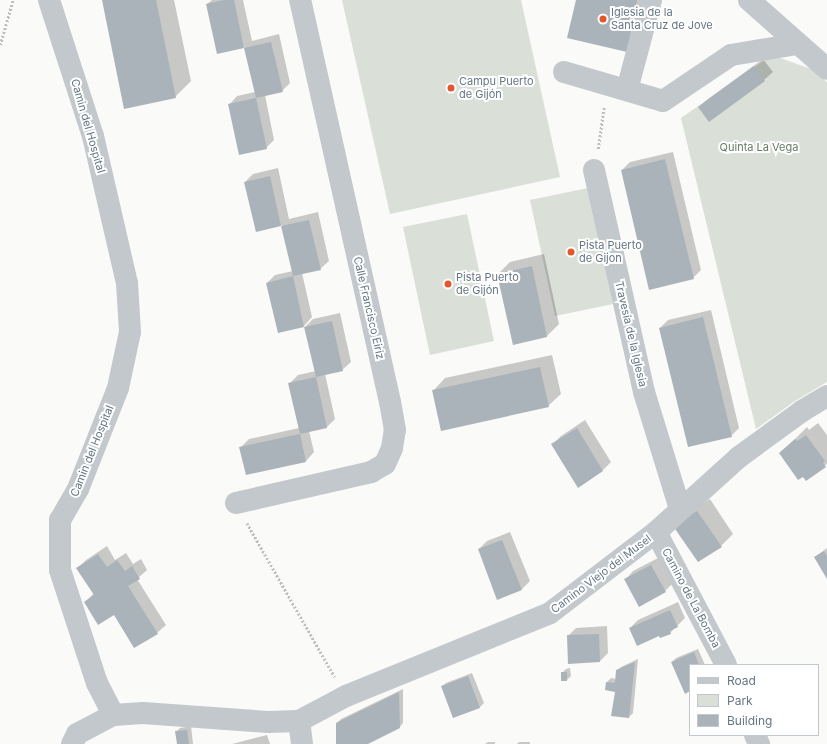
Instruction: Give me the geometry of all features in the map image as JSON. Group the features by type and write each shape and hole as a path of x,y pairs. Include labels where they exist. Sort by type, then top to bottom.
{"street":[{"name":"Camin del Hospital","path":"49,0 93,136 127,283 130,332 118,388 78,489 60,520 60,570 97,683 113,715"},
{"name":"Calle Francisco Eiriz","path":"236,503 371,472 385,464 392,448 395,430 389,394 300,0"},
{"path":"618,87 651,0"},
{"path":"749,0 827,69"},
{"path":"564,72 663,101 731,55 797,44"},
{"name":"Travesía de la Iglesia","path":"594,170 644,392 680,509"},
{"name":"Camino Viejo del Musel","path":"299,721 346,696 550,613 656,532 739,457 802,411 827,396"},
{"name":"Camino de La Bomba","path":"656,532 725,664"},
{"path":"72,744 77,734 113,715 143,713 268,722 299,721 302,744"}],"path":[{"path":"0,45 13,0"},
{"path":"594,170 618,87"},
{"path":"236,503 346,696"}],"green space":[{"name":"Campu Puerto de Gijón","path":"342,0 521,0 560,177 390,214"},
{"name":"Quinta La Vega","path":"772,55 811,69 827,82 827,382 795,401 756,429 681,118"},
{"name":"Pista Puerto de Gijon","path":"588,188 613,304 555,316 530,200"},
{"name":"Pista Puerto de Gijón","path":"467,214 494,341 430,355 403,227"}],"building":[{"path":"102,0 156,0 176,98 124,109"},
{"path":"224,0 234,0 244,48 217,54 206,4"},
{"name":"Iglesia de la Santa Cruz de Jove","path":"576,0 637,0 627,52 567,38"},
{"path":"271,42 283,92 256,98 244,48"},
{"path":"754,66 765,81 709,122 698,107"},
{"path":"256,98 267,149 239,155 228,104"},
{"path":"665,159 694,279 649,290 621,170"},
{"path":"270,176 281,226 256,232 244,182"},
{"path":"309,220 321,270 293,276 281,226"},
{"path":"532,266 547,337 513,345 497,274"},
{"path":"293,276 304,327 278,333 266,283"},
{"path":"703,317 732,437 688,447 659,328"},
{"path":"332,321 343,371 316,377 304,327"},
{"path":"540,367 549,407 441,431 432,390"},
{"path":"316,377 327,428 300,434 288,383"},
{"path":"577,428 603,471 578,488 551,444"},
{"path":"300,434 306,462 246,475 239,447"},
{"path":"806,435 825,461 823,463 826,467 806,481 803,477 798,480 779,453 795,439 797,441"},
{"path":"697,511 722,547 698,562 673,526"},
{"path":"502,540 522,590 497,600 478,549"},
{"path":"824,551 827,556 827,579 814,557"},
{"path":"98,554 107,567 117,560 125,571 132,566 140,579 128,586 158,634 134,648 114,615 98,625 84,602 94,595 76,568"},
{"path":"651,565 666,592 639,607 624,579"},
{"path":"670,610 678,627 670,631 671,634 660,638 659,636 637,646 629,628"},
{"path":"599,634 600,662 568,664 567,635"},
{"path":"694,652 699,664 689,664 689,692 685,694 671,662"},
{"path":"635,662 629,718 611,716 615,692 605,690 606,682 615,683 616,670"},
{"path":"561,672 567,672 567,681 561,681"},
{"path":"468,676 480,708 453,718 441,686"},
{"path":"399,692 400,728 368,744 336,744 336,723"},
{"path":"187,730 189,744 177,744 175,731"}],"place":[{"name":"Iglesia de la Santa Cruz de Jove","path":"603,19"},
{"name":"Campu Puerto de Gijón","path":"451,88"},
{"name":"Pista Puerto de Gijon","path":"571,252"},
{"name":"Pista Puerto de Gijón","path":"448,284"}]}
